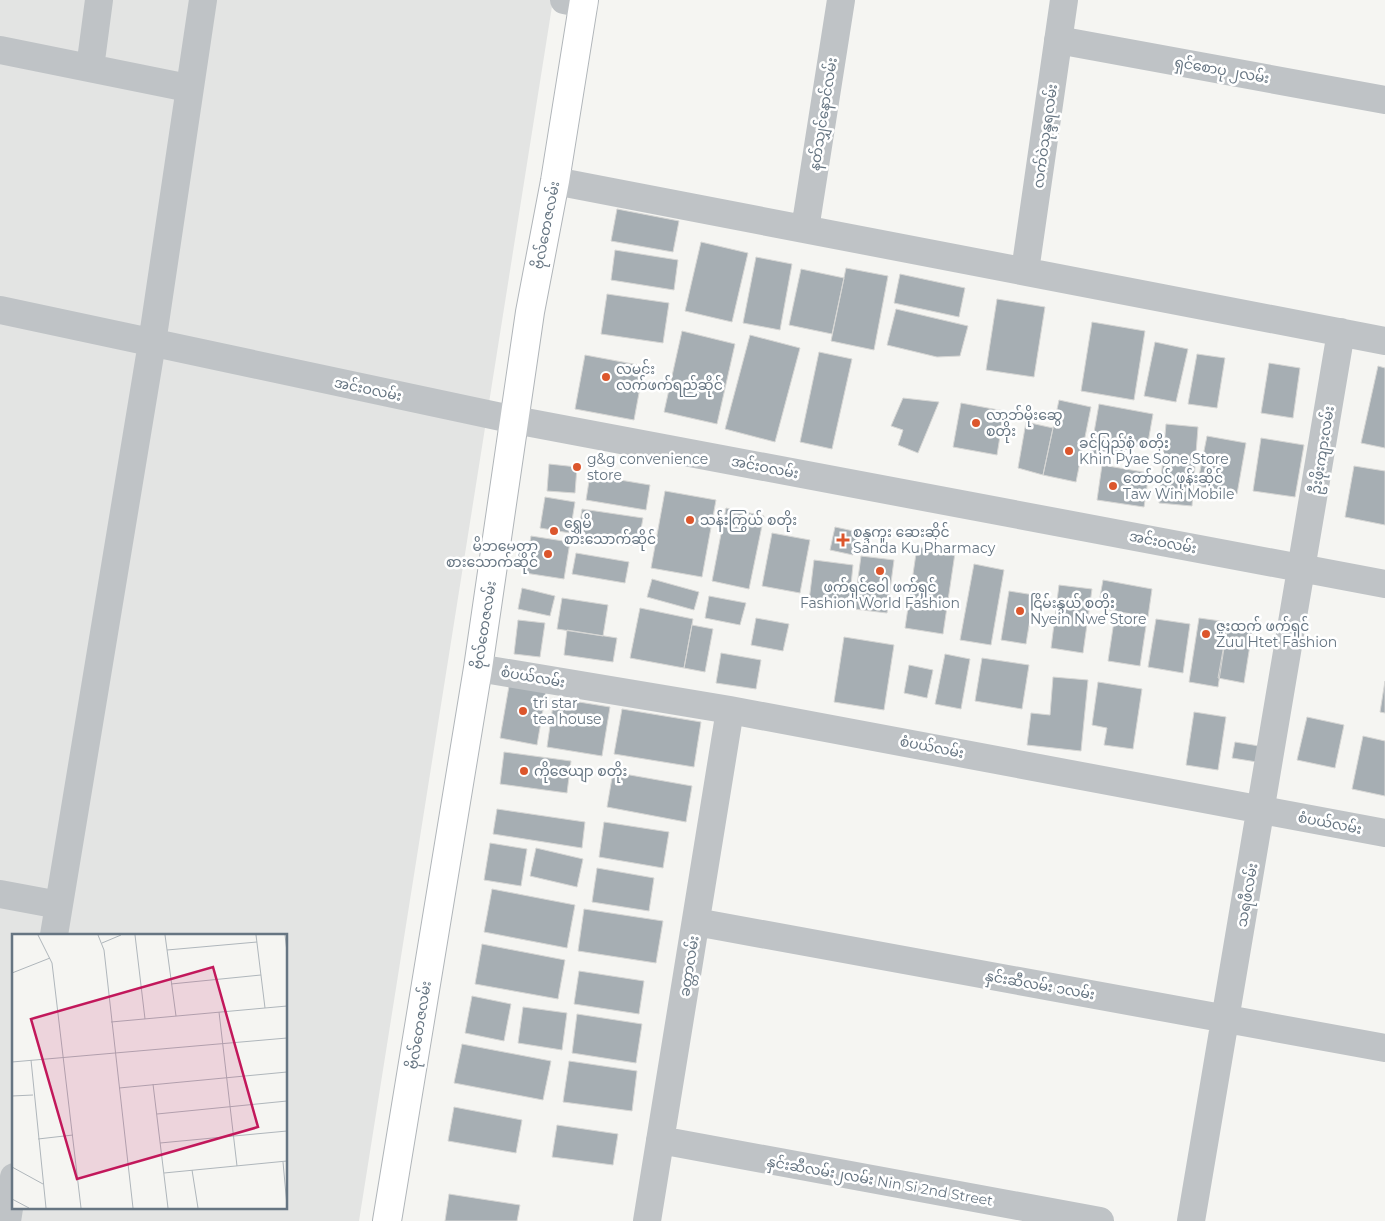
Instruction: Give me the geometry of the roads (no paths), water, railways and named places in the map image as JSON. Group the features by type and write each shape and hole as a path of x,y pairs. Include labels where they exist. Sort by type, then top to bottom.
{"main road":[{"name":"ဗိုလ်တေဇလမ်း","path":"387,1221 478,668 530,312 555,181 577,1"}],"street":[{"path":"90,68 99,0"},
{"path":"54,934 152,343 188,88 203,0"},
{"name":"နတ်သျှင်နောင်လမ်း","path":"805,229 841,0"},
{"name":"လက်ဝဲသုန္ဒရလမ်း","path":"1025,271 1064,0"},
{"name":"ရှင်စောပု ၂လမ်း","path":"1058,40 1385,100"},
{"path":"0,50 188,88"},
{"path":"555,181 1385,341"},
{"name":"အင်းဝလမ်း","path":"0,310 515,420 1385,584"},
{"name":"ဦးဖိုးကျားလမ်း","path":"1302,568 1341,332"},
{"name":"သရဖီလမ်း","path":"1191,1221 1302,568"},
{"name":"စံပယ်လမ်း","path":"478,668 730,710 1385,833"},
{"name":"ခတ္တာလမ်း","path":"647,1221 730,710"},
{"path":"0,894 59,905"},
{"name":"နှင်းဆီလမ်း ၁လမ်း","path":"696,922 1385,1048"},
{"name":"နှင်းဆီလမ်း၂လမ်း Nin Si 2nd Street","path":"660,1140 1100,1221"},
{"path":"6,1221 12,1188"}],"place":[{"name":"လမင်း လက်ဖက်ရည်ဆိုင်","path":"606,377"},
{"name":"လာဘ်မိုးဆွေ စတိုး","path":"976,423"},
{"name":"ခင်ပြည့်စုံ စတိုး Khin Pyae Sone Store","path":"1069,451"},
{"name":"g&g convenience store","path":"577,467"},
{"name":"တော်ဝင် ဖုန်းဆိုင် Taw Win Mobile","path":"1113,486"},
{"name":"သန်းကြွယ် စတိုး","path":"690,520"},
{"name":"ရွှေမိ စားသောက်ဆိုင်","path":"554,531"},
{"name":"စန္ဒကူး ဆေးဆိုင် Sanda Ku Pharmacy","path":"843,540"},
{"name":"မိဘမေတ္တာ စားသောက်ဆိုင်","path":"548,554"},
{"name":"ဖက်ရှင်ဝေါ ဖက်ရှင် Fashion World Fashion","path":"880,571"},
{"name":"ငြိမ်းနွယ် စတိုး Nyein Nwe Store","path":"1020,611"},
{"name":"ဇူးထက် ဖက်ရှင် Zuu Htet Fashion","path":"1206,634"},
{"name":"tri star tea house","path":"523,711"},
{"name":"ကိုဇေယျာ စတိုး","path":"524,771"}]}
